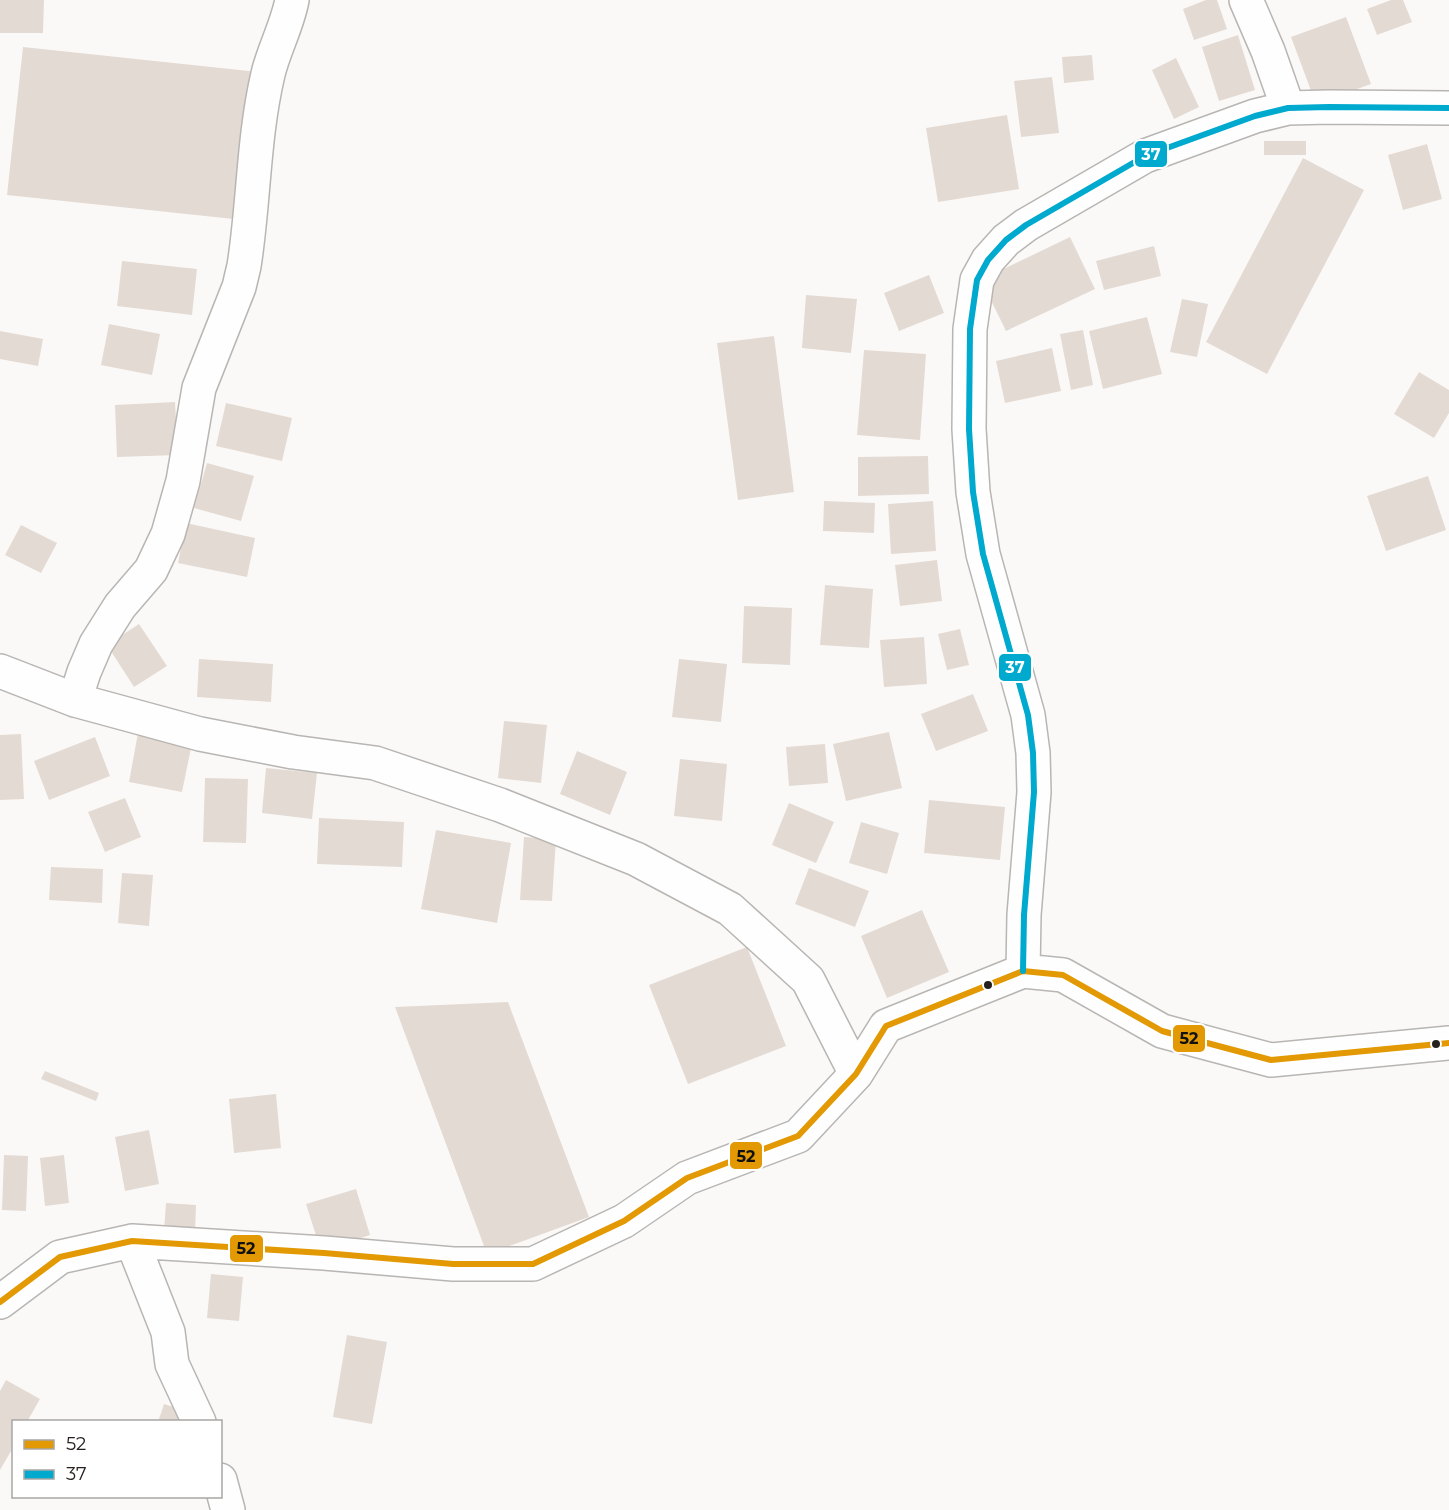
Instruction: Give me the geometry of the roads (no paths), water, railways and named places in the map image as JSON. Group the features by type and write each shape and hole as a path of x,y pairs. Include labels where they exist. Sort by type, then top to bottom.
{"street":[{"path":"75,700 96,644 120,606 151,570 177,508 199,388 239,287 244,266 257,138 268,73 285,29 292,0"},
{"path":"1246,0 1268,51 1287,108"},
{"path":"1023,971 1024,915 1035,792 1033,753 1028,715 983,555 973,492 969,429 970,329 977,280 988,260 1006,240 1026,225 1145,156 1255,116 1287,108 1449,108"},
{"path":"0,671 75,700 200,734 293,752 375,763 500,805 636,859 730,909 808,980 856,1074"},
{"path":"0,1302 60,1257 132,1241 453,1264 533,1264 624,1221 687,1178 798,1136 856,1074 886,1026 1023,971 1063,975 1162,1031 1271,1060 1449,1043"},
{"path":"132,1241 168,1332 172,1364 199,1420"},
{"path":"222,1488 228,1510"}]}
